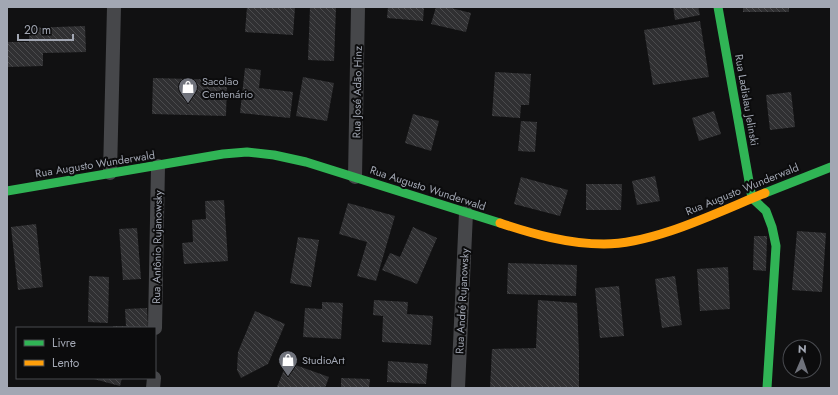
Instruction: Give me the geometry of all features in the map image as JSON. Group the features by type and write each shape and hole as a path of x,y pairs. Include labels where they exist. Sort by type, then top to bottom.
{"main road":[{"name":"Rua Ladislau Jelinski","path":"718,7 752,198"},
{"name":"Rua Augusto Wunderwald","path":"7,191 215,155 247,152 274,155 306,162 466,213 556,239 582,243 607,244 630,242 667,231 831,167"},
{"path":"752,198 766,211 772,227 776,246 767,388"}],"street":[{"path":"110,173 114,7"},
{"name":"Rua José Adão Hinz","path":"355,177 358,7"},
{"name":"Rua Antônio Rujanowsky","path":"155,327 158,166"},
{"name":"Rua André Rujanowsky","path":"458,388 466,213"}],"building":[{"path":"247,7 295,7 293,35 245,32"},
{"path":"310,7 336,7 334,61 308,60"},
{"path":"388,7 424,7 423,21 387,18"},
{"path":"436,7 447,7 471,13 466,32 431,24"},
{"path":"673,7 698,7 700,15 675,20"},
{"path":"743,7 789,7 789,12 743,12"},
{"path":"700,21 709,77 653,85 644,30"},
{"path":"85,26 86,52 43,53 43,66 8,67 8,42 29,42 29,28"},
{"path":"245,68 261,70 259,88 293,92 290,118 240,113"},
{"path":"495,72 531,74 529,105 521,105 520,118 492,116"},
{"path":"303,77 334,83 327,121 296,116"},
{"path":"153,78 227,80 226,116 152,114"},
{"path":"791,92 795,127 770,130 766,95"},
{"path":"714,111 721,134 699,141 692,118"},
{"path":"413,114 439,121 431,151 405,143"},
{"path":"521,121 537,122 535,152 518,151"},
{"path":"655,176 660,201 637,205 632,181"},
{"path":"521,177 568,190 560,216 514,204"},
{"path":"586,184 622,184 621,210 586,210"},
{"path":"224,200 228,261 184,264 182,243 193,242 192,220 206,219 205,201"},
{"path":"348,203 395,216 376,281 357,276 367,242 339,234"},
{"path":"36,224 43,287 18,290 11,227"},
{"path":"413,227 437,238 417,284 382,270 390,253 400,257"},
{"path":"137,228 141,279 123,280 119,229"},
{"path":"797,231 826,233 822,292 792,290"},
{"path":"754,236 767,236 766,271 753,270"},
{"path":"298,237 319,240 311,287 290,283"},
{"path":"508,263 577,265 576,296 507,294"},
{"path":"728,267 730,309 700,311 697,269"},
{"path":"89,276 109,277 108,323 88,322"},
{"path":"675,276 682,325 662,328 655,279"},
{"path":"619,286 624,336 600,338 595,288"},
{"path":"374,300 408,302 407,314 433,316 431,345 382,342 383,316 373,315"},
{"path":"538,300 577,303 579,388 490,388 492,349 536,348"},
{"path":"322,302 343,303 341,339 303,337 305,308 322,309"},
{"path":"147,308 148,327 113,327 126,326 125,309"},
{"path":"255,311 285,324 268,364 241,378 237,370 238,352"},
{"path":"388,361 428,364 426,384 387,382"},
{"path":"287,362 329,377 325,388 277,387"},
{"path":"341,378 370,379 369,388 341,388"},
{"path":"94,379 122,379 120,386"}],"traffic: fast":[{"path":"718,7 752,198 766,211 772,227 776,246 767,388"},
{"path":"7,191 223,154 247,152 274,155 306,162 500,223"},
{"path":"765,193 831,167"}],"traffic: slow":[{"path":"500,223 525,231 564,240 591,244 623,243 644,239 686,226 765,193"}],"place":[{"name":"Sacolão Centenário","path":"188,104"},
{"name":"StudioArt","path":"288,377"}]}
